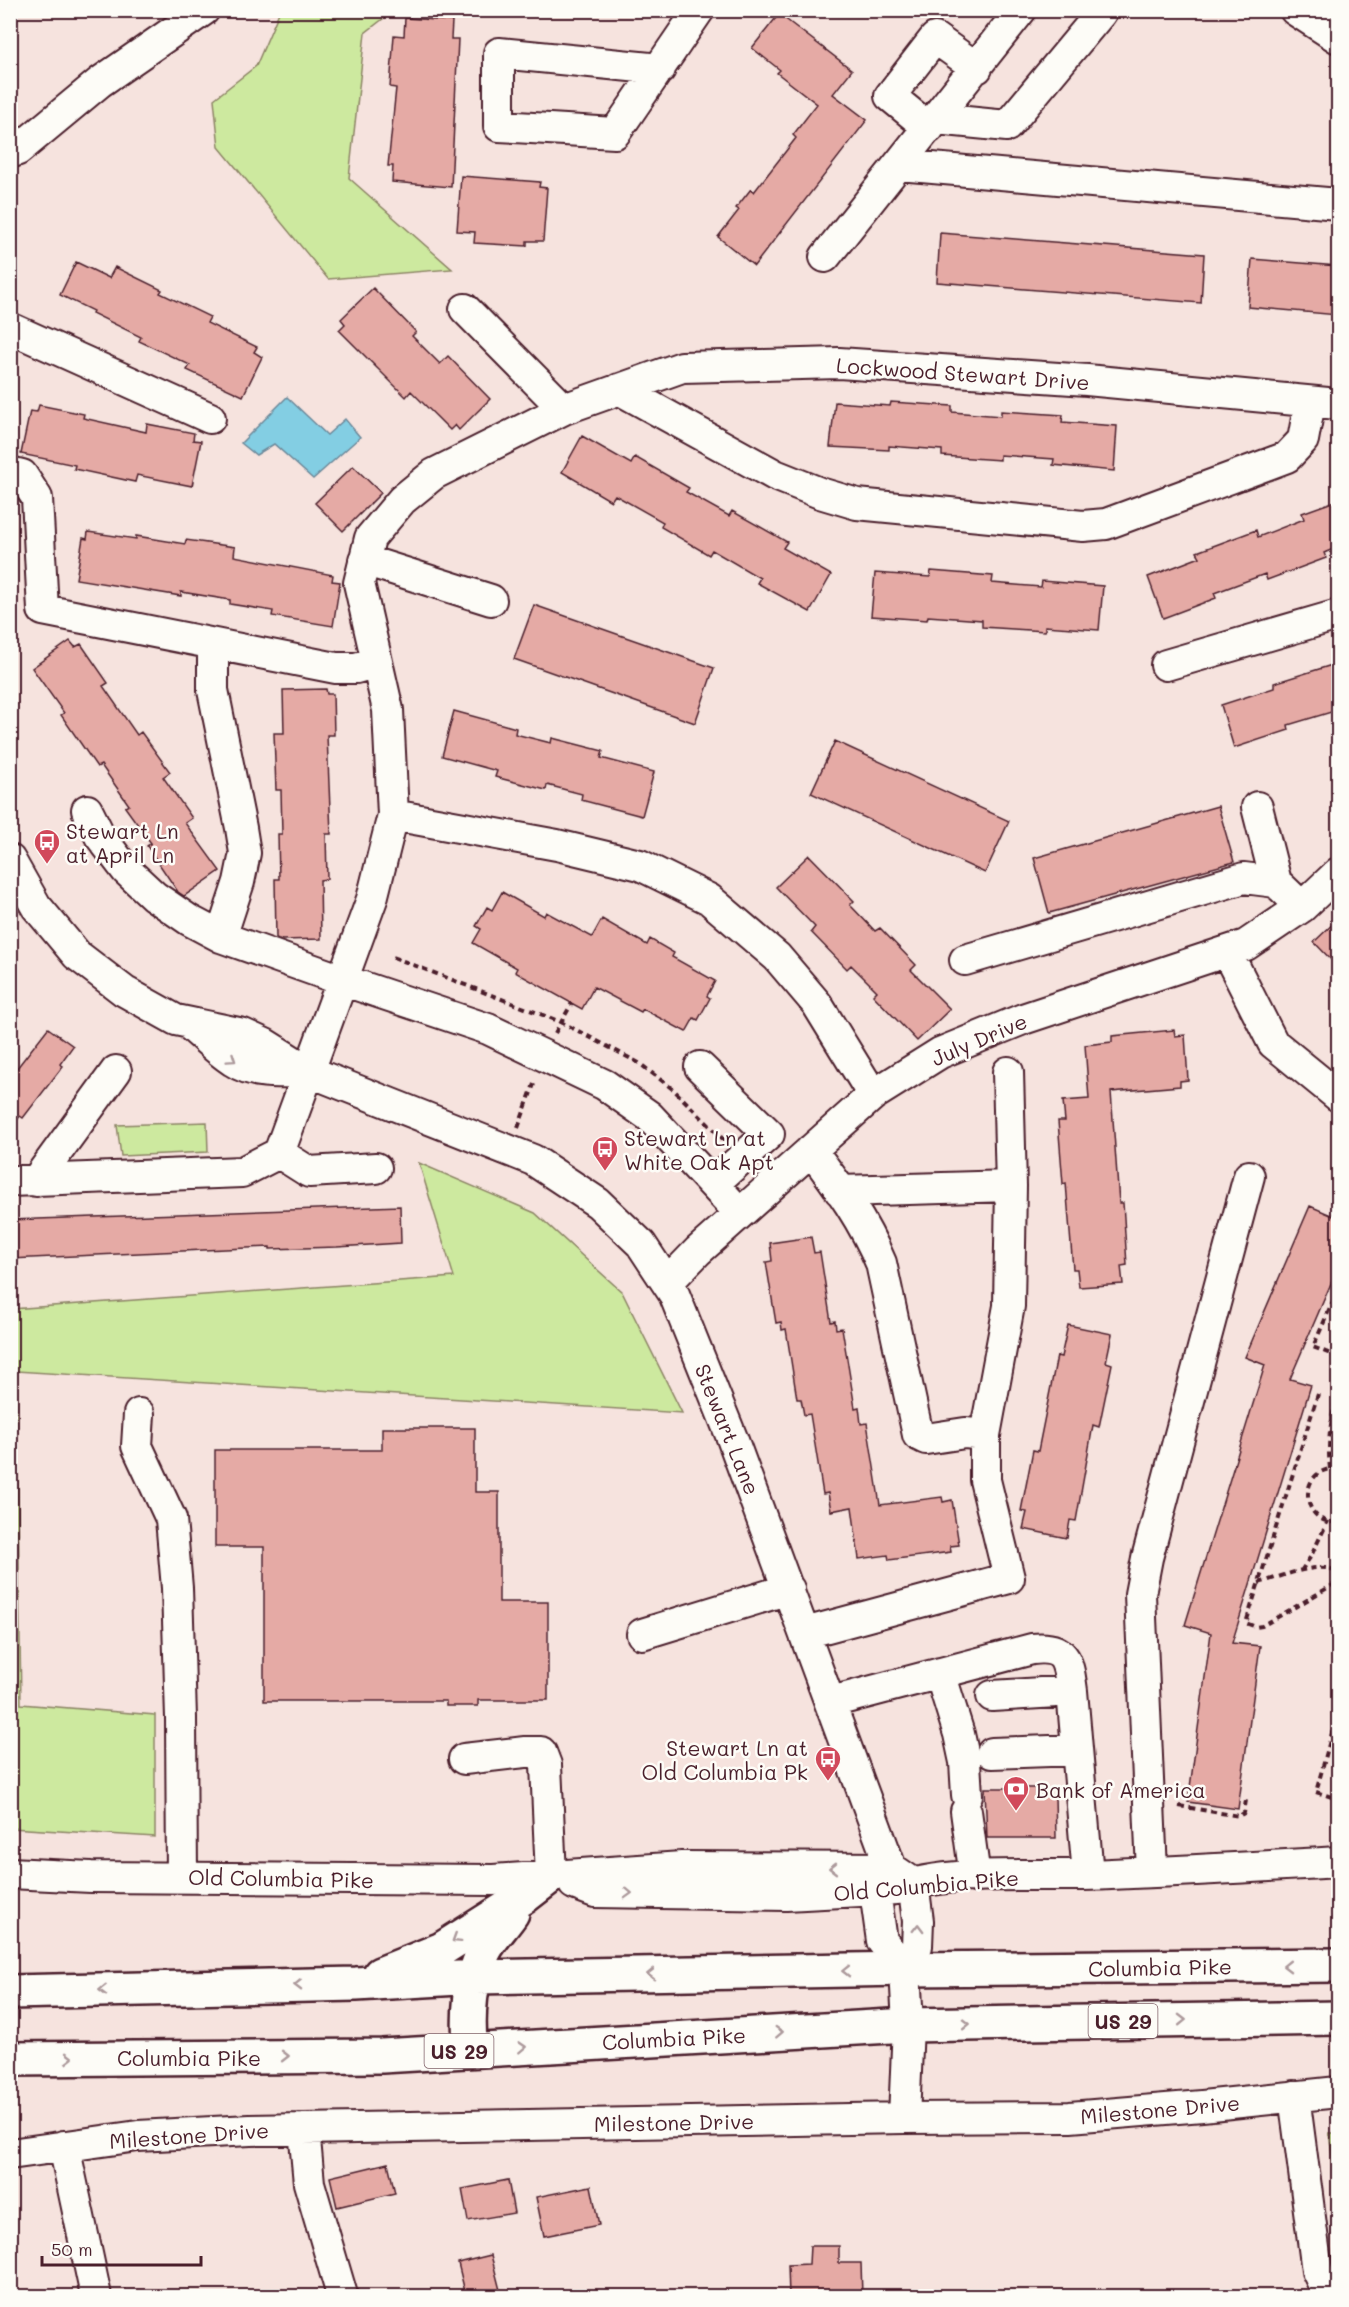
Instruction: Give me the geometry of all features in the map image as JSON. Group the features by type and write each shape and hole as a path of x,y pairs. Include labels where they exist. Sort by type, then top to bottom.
{"highway":[{"path":"356,1984 442,1948 524,1897 551,1876"},
{"path":"471,2050 468,2027 476,1977 485,1949 524,1897"},
{"name":"Columbia Pike","path":"10,1992 356,1984 476,1977 1338,1965"},
{"name":"Columbia Pike","path":"10,2059 382,2056 908,2025 1338,2018"}],"street":[{"path":"12,154 100,82 204,10"},
{"path":"660,69 499,53 499,126 615,133 660,69 699,10"},
{"path":"825,257 1022,10"},
{"path":"977,68 935,38 890,96 932,124 1007,126 1101,13 1098,10"},
{"path":"1295,10 1338,38"},
{"path":"899,165 1338,204"},
{"path":"465,309 564,409"},
{"path":"10,328 210,418"},
{"name":"Lockwood Stewart Drive","path":"279,1153 372,899 393,815 388,711 359,583 364,560 370,538 402,500 434,474 564,409 619,389 682,367 839,363 1087,380 1324,403 1303,440 1287,457 1106,524 1083,526 857,504 775,475 619,389"},
{"path":"10,472 22,475 37,498 43,610 336,668 356,668 377,662"},
{"path":"364,560 491,600"},
{"path":"1166,665 1338,615"},
{"path":"213,644 213,690 245,853 239,882 222,937"},
{"path":"1257,807 1276,882 1302,907"},
{"path":"87,810 100,836 126,870 153,896 189,920 222,937 488,1029 605,1085 649,1116 740,1213"},
{"path":"393,815 557,845 640,865 709,899 777,957 817,1004 873,1095"},
{"name":"Stewart Lane","path":"10,860 36,906 77,955 124,991 176,1020 186,1022 235,1063 254,1070 276,1073 308,1071 533,1160 598,1203 641,1244 674,1294 789,1589 893,1880 918,1921 917,1946 905,1970 908,2025 904,2118"},
{"name":"July Drive","path":"667,1283 698,1251 873,1095 940,1053 1023,1019 1246,945 1302,907 1338,873"},
{"path":"965,960 1244,878 1276,882"},
{"path":"1227,952 1274,1043 1338,1096"},
{"path":"700,1067 769,1134 713,1184"},
{"path":"23,1181 116,1071"},
{"path":"805,1633 1008,1578 985,1480 985,1435 1009,1306 1011,1186 1008,1072"},
{"path":"811,1150 874,1245 881,1263 918,1435 926,1439 965,1433 985,1435"},
{"path":"23,1181 242,1172 279,1153 309,1172 376,1168"},
{"path":"1152,1872 1140,1594 1147,1558 1249,1176"},
{"path":"840,1191 1011,1186"},
{"path":"139,1414 137,1446 171,1519 181,1718 182,1876"},
{"path":"642,1634 789,1589"},
{"path":"831,1702 1032,1649 1047,1647 1061,1654 1069,1667 1072,1691 1088,1875"},
{"path":"940,1673 960,1734 965,1762 975,1876"},
{"path":"992,1696 1072,1691"},
{"path":"992,1753 1077,1750"},
{"path":"464,1759 542,1752 546,1765 551,1876"},
{"name":"Old Columbia Pike","path":"10,1873 91,1876 493,1880 551,1876 595,1892 786,1895 893,1880 975,1876 1088,1875 1338,1862"},
{"name":"Stewart Lane","path":"893,1880 882,1941 905,1970"},
{"name":"Milestone Drive","path":"10,2154 138,2136 304,2129 1070,2117 1338,2092"},
{"path":"1294,2096 1317,2271 1329,2296"},
{"path":"304,2129 309,2183 342,2295"},
{"path":"64,2146 96,2296"}],"path":[{"path":"393,957 561,1022 639,1063 674,1090 729,1144"},
{"path":"553,1037 572,1003"},
{"path":"518,1129 534,1084"},
{"path":"1338,1290 1313,1347 1338,1357"},
{"path":"1330,1469 1328,1437 1338,1392"},
{"path":"1318,1394 1246,1623 1256,1627 1262,1626 1338,1582"},
{"path":"1338,1469 1330,1469 1316,1476 1308,1492 1311,1509 1317,1516 1338,1522"},
{"path":"1301,1571 1328,1521"},
{"path":"1259,1583 1301,1571 1324,1568 1338,1571"},
{"path":"1338,1711 1316,1792 1338,1799"},
{"path":"1179,1806 1239,1816 1244,1813 1246,1800"}],"green space":[{"path":"280,10 393,11 365,33 349,178 452,269 328,279 219,147 214,99 256,66"},
{"path":"207,1122 208,1152 121,1156 117,1125"},
{"path":"419,1163 535,1213 622,1292 682,1413 16,1371 21,1704 155,1715 155,1837 11,1828 11,1309 454,1277"},
{"path":"1329,2133 1338,2133 1338,2202"}],"water":[{"path":"287,397 327,435 345,419 360,437 313,479 274,444 256,455 241,443"}],"building":[{"path":"779,14 852,70 833,94 867,120 754,266 718,237 739,210 736,208 751,189 754,192 796,138 793,135 817,104 777,73 780,70 752,48"},
{"path":"405,18 452,21 451,39 458,39 451,187 392,182 393,166 388,166 396,88 390,87 394,35 404,36"},
{"path":"461,176 540,182 539,187 547,188 543,241 527,241 527,246 474,243 475,232 457,231"},
{"path":"940,233 1204,254 1201,303 937,282"},
{"path":"1252,259 1338,266 1338,315 1248,307"},
{"path":"76,262 109,278 115,267 162,290 160,293 210,317 207,323 257,347 254,352 262,357 243,396 187,370 190,365 139,341 141,337 60,295"},
{"path":"373,288 416,332 412,336 440,364 448,356 490,399 459,430 455,425 450,430 411,391 406,397 339,330 345,324 341,319"},
{"path":"835,402 890,406 891,402 952,406 952,412 1001,416 1001,411 1063,415 1062,422 1117,426 1114,471 1053,465 1054,459 1000,455 1000,460 942,456 942,450 889,446 889,450 830,447"},
{"path":"39,405 84,414 83,418 146,432 147,424 194,433 193,440 201,441 192,486 137,475 135,482 74,469 75,465 21,454 30,411 37,412"},
{"path":"582,436 631,464 635,457 689,488 686,492 729,516 732,511 787,542 783,548 831,575 810,612 757,583 760,578 712,550 709,555 661,527 663,522 615,495 611,501 562,472"},
{"path":"353,466 381,493 343,531 315,503"},
{"path":"1338,500 1338,547 1324,553 1326,558 1267,580 1265,574 1214,593 1216,598 1163,618 1148,577 1200,557 1197,552 1256,530 1258,537 1304,519 1302,513"},
{"path":"88,532 136,539 136,536 185,544 186,540 235,547 234,556 333,575 332,581 340,582 333,626 272,616 273,611 230,604 230,600 181,592 181,596 76,579 83,538 87,539"},
{"path":"931,571 993,576 992,583 1041,587 1042,581 1103,586 1099,630 1045,626 1045,631 982,627 982,620 928,616 927,620 871,616 875,573 930,577"},
{"path":"534,605 714,668 695,723 514,659"},
{"path":"70,641 75,647 81,644 108,683 103,686 137,735 141,732 170,772 163,777 192,818 185,823 220,871 184,896 178,892 147,846 151,843 125,807 129,805 101,765 97,767 61,715 64,713 32,668"},
{"path":"1332,665 1334,670 1338,669 1338,710 1288,725 1289,730 1234,748 1221,705 1274,688 1274,683"},
{"path":"326,689 327,694 333,694 334,735 327,735 331,834 326,834 327,879 320,880 321,939 282,940 276,938 275,879 279,879 278,834 282,834 281,790 276,790 274,733 284,733 283,690"},
{"path":"454,711 516,728 515,734 551,743 552,738 603,751 601,758 654,772 642,816 581,800 582,794 547,785 546,790 495,777 497,771 442,756"},
{"path":"835,741 1009,821 985,873 811,793"},
{"path":"1218,806 1234,862 1049,913 1034,858"},
{"path":"809,855 854,901 850,905 875,931 880,928 916,965 911,970 950,1009 917,1041 873,995 877,991 851,965 847,969 811,932 815,927 776,887"},
{"path":"502,892 544,916 546,912 592,937 602,919 647,945 650,939 674,953 672,957 715,981 707,996 710,998 698,1020 694,1018 686,1032 643,1009 641,1012 594,987 582,1009 515,972 517,968 473,943 481,929 476,926 487,907 492,910"},
{"path":"1338,919 1338,967 1314,942"},
{"path":"48,1028 73,1046 60,1064 63,1066 23,1118 20,1116 10,1129 10,1077"},
{"path":"1174,1030 1175,1036 1185,1035 1188,1080 1180,1081 1180,1086 1111,1092 1119,1203 1123,1203 1127,1265 1121,1266 1123,1284 1079,1287 1077,1269 1073,1269 1066,1183 1063,1184 1058,1121 1065,1121 1063,1101 1089,1099 1085,1045 1112,1042 1112,1036"},
{"path":"400,1206 401,1243 10,1259 10,1220"},
{"path":"1310,1206 1338,1218 1338,1267 1290,1379 1311,1385 1232,1643 1260,1646 1238,1809 1188,1802 1211,1633 1185,1625 1265,1365 1245,1357"},
{"path":"811,1237 814,1253 820,1252 831,1322 835,1321 836,1329 842,1328 855,1408 859,1407 861,1424 867,1423 880,1505 942,1497 943,1502 952,1500 959,1545 950,1546 951,1552 889,1560 888,1555 859,1559 852,1507 831,1511 828,1493 823,1494 810,1414 804,1415 801,1399 797,1399 786,1329 782,1330 781,1322 776,1323 766,1262 772,1261 770,1243"},
{"path":"1068,1325 1112,1334 1106,1362 1112,1364 1099,1427 1093,1425 1076,1521 1070,1520 1067,1538 1023,1529 1027,1512 1021,1511 1033,1450 1038,1451 1057,1356 1061,1357"},
{"path":"382,1428 475,1428 475,1492 499,1492 499,1602 548,1602 548,1700 478,1700 478,1706 446,1706 446,1701 264,1701 264,1547 215,1547 215,1450 382,1450"},
{"path":"985,1788 1035,1788 1035,1796 1055,1796 1056,1838 987,1838"},
{"path":"388,2163 395,2193 337,2207 330,2177"},
{"path":"508,2180 514,2213 468,2221 462,2189"},
{"path":"591,2186 599,2225 544,2236 536,2197"},
{"path":"810,2246 839,2246 839,2263 861,2263 862,2296 789,2296 788,2265 809,2264"},
{"path":"491,2255 501,2294 466,2296 458,2263"}],"place":[{"name":"Stewart Ln at April Ln","path":"47,865"},
{"name":"Stewart Ln at White Oak Apt","path":"605,1172"},
{"name":"Stewart Ln at Old Columbia Pk","path":"828,1782"},
{"name":"Bank of America","path":"1016,1812"}]}
